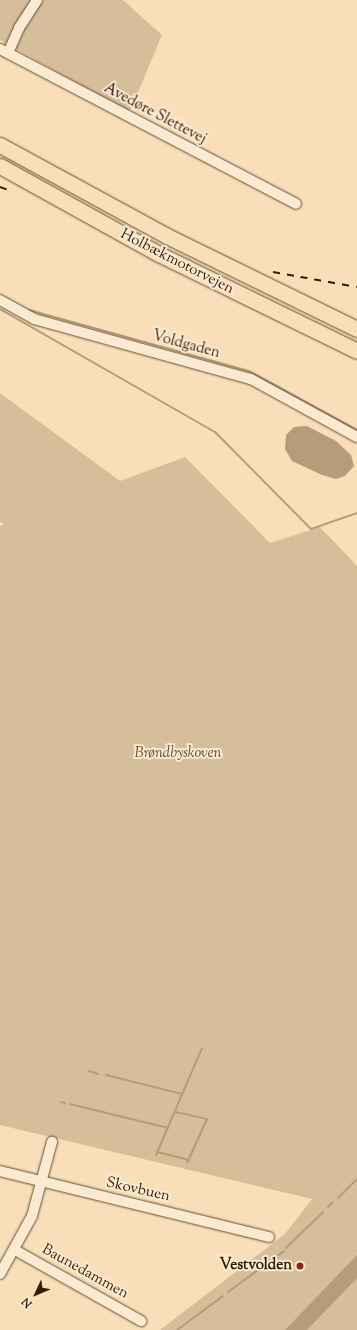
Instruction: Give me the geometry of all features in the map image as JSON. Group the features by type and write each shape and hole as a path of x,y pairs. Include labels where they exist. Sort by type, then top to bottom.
{"highway":[{"name":"Holbækmotorvejen","path":"0,145 174,239 357,329"},
{"name":"Holbækmotorvejen","path":"0,166 159,254 357,351"}],"street":[{"path":"4,51 38,0"},
{"name":"Avedøre Slettevej","path":"4,51 296,204"},
{"name":"Voldgaden","path":"0,300 34,319 251,378 357,437"},
{"path":"0,1274 15,1250 32,1216 52,1142"},
{"name":"Skovbuen","path":"0,1171 269,1237"},
{"name":"Baunedammen","path":"15,1250 141,1321"}],"green space":[{"path":"0,0 123,0 162,35 131,109 127,111 0,40"},
{"name":"Brøndbyskoven","path":"0,393 120,481 185,457 270,543 320,527 357,566 357,1330 160,1330 285,1234 312,1199 0,1125 0,526 4,524 0,522"}],"shaded area":[{"path":"307,426 336,441 351,455 354,466 345,476 336,479 322,475 292,461 285,449 286,435 294,427"},
{"path":"357,1255 357,1278 307,1330 285,1330"}],"waterway":[{"path":"0,309 215,432 311,529 357,513"},
{"path":"29,310 249,371 357,430"},
{"path":"156,1155 202,1048"},
{"path":"89,1071 99,1074"},
{"path":"106,1075 182,1094"},
{"path":"61,1102 65,1103"},
{"path":"70,1104 168,1128"},
{"path":"175,1112 207,1119 187,1163"},
{"path":"157,1152 189,1160"},
{"path":"338,1198 357,1179"},
{"path":"328,1207 332,1203"},
{"path":"286,1248 323,1212"},
{"path":"228,1292 284,1251"},
{"path":"177,1330 223,1296"}],"railway":[{"path":"0,187 11,191"},
{"path":"273,272 357,287"}],"place":[{"name":"Vestvolden","path":"300,1266"}]}
